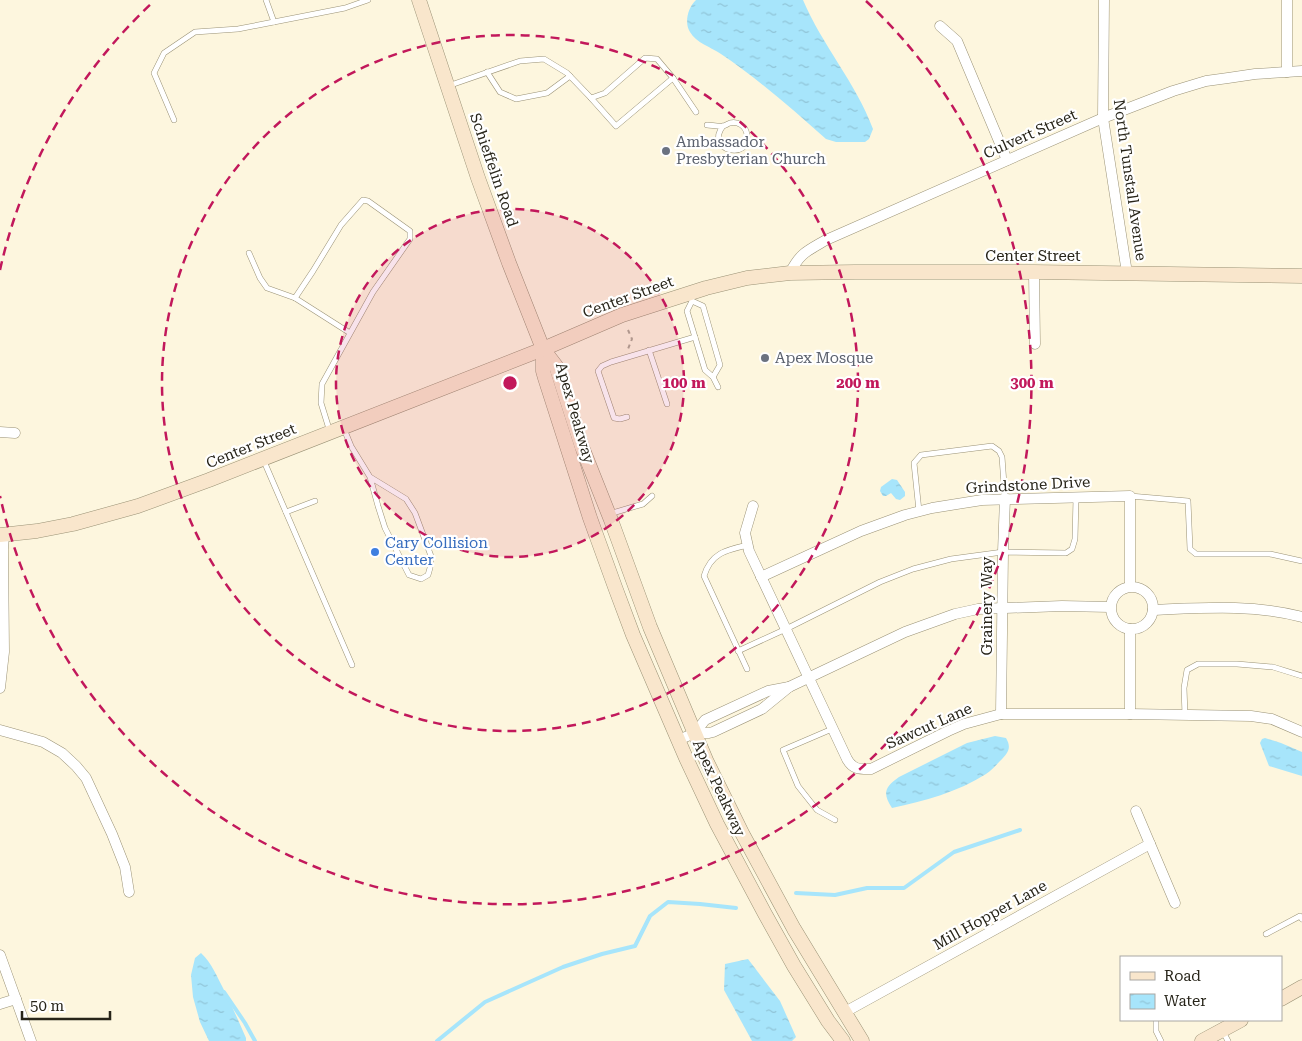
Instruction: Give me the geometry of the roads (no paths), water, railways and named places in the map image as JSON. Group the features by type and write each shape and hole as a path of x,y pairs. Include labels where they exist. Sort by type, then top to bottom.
{"main road":[{"name":"Schieffelin Road","path":"418,0 478,178 542,349"},
{"name":"Center Street","path":"2,535 37,531 116,513 209,480 542,349 622,315 691,297 706,288 747,278 790,273 856,272 1034,272 1302,276"},
{"name":"Apex Peakway","path":"542,349 556,366 582,447 609,514 650,627 706,760 742,834 794,929 862,1041"},
{"name":"Apex Peakway","path":"542,349 544,378 599,543 633,635 678,740 745,878 794,966 828,1021 843,1041"},
{"path":"1282,998 1302,987"},
{"path":"1202,1041 1225,1036 1240,1021"}],"street":[{"name":"North Tunstall Avenue","path":"1104,0 1103,118 1127,273"},
{"path":"1287,0 1287,72"},
{"path":"940,26 957,42 1007,160"},
{"name":"Culvert Street","path":"790,273 796,261 807,251 826,240 1103,118 1199,83 1237,76 1302,71"},
{"path":"1034,272 1035,344"},
{"path":"1302,276 1302,281"},
{"path":"0,432 15,434"},
{"path":"1130,496 1130,586"},
{"name":"Grindstone Drive","path":"761,577 861,531 919,511 1004,498 1130,496"},
{"name":"Grainery Way","path":"1001,714 1004,498"},
{"name":"Sawcut Lane","path":"753,506 745,534 749,551 850,764 858,769 870,769 956,728 1001,714 1251,716 1272,719 1302,732"},
{"path":"0,688 4,652 2,535"},
{"path":"1130,586 1142,589 1147,593 1153,604 1153,610 1148,622 1142,626 1130,629 1118,624 1110,607 1119,591 1130,586"},
{"path":"678,740 695,733 705,720 768,691 789,687 810,678 876,645 933,621 978,609 1062,606 1110,607"},
{"path":"1153,610 1243,608 1302,617"},
{"path":"1130,629 1130,714"},
{"path":"0,730 43,742 62,753 86,778 126,868 129,892"},
{"path":"1136,811 1175,903"},
{"name":"Mill Hopper Lane","path":"845,1012 1150,844"},
{"path":"0,955 31,1041"},
{"path":"0,1004 16,999"}],"lane":[{"path":"266,0 274,22"},
{"path":"174,120 154,73 164,53 195,32 238,29 345,8 368,0"},
{"path":"591,98 606,93 645,58 658,59 696,112"},
{"path":"448,86 520,61 544,59 570,76 616,126 673,78"},
{"path":"487,72 500,92 516,99 547,93 570,76"},
{"path":"707,125 723,126 732,122 740,125 744,128 747,137 744,146 736,151 727,150 723,147 719,139 720,130 723,126"},
{"path":"295,298 314,271 341,225 363,200 368,201 410,231 410,239 373,292 322,384 321,403 330,432"},
{"path":"249,253 260,278 267,288 295,298 350,333"},
{"path":"713,377 720,365 703,306 691,297 686,310 705,370 713,377 718,387"},
{"path":"627,417 614,418 598,371 602,366 695,337"},
{"path":"649,350 667,404"},
{"path":"343,427 351,446 370,477 385,528 409,575 421,579 428,575 431,556 415,513 406,499 370,477"},
{"path":"919,511 914,464 921,455 992,446 999,451 1002,457 1004,498"},
{"path":"263,458 352,665"},
{"path":"609,514 643,504 652,496"},
{"path":"1130,496 1188,501 1190,549 1196,554 1270,554 1302,561"},
{"path":"738,651 880,582 913,569 952,559 1002,552 1066,553 1072,549 1076,539 1076,497"},
{"path":"286,512 315,500"},
{"path":"747,669 704,576 707,566 713,558 727,550 748,545"},
{"path":"1185,715 1184,688 1187,670 1198,664 1237,664 1273,667 1302,676"},
{"path":"833,728 783,750 798,786 817,810 835,820"},
{"path":"1266,934 1300,916 1302,919"},
{"path":"1156,1021 1156,1031 1161,1041"}],"water":[{"path":"696,0 803,0 866,112 873,129 869,139 865,142 836,142 826,139 748,74 721,54 696,39 688,28 687,20 691,7"},
{"path":"892,479 897,480 905,492 905,496 900,500 896,499 891,493 883,496 880,491 881,487"},
{"path":"995,736 1006,738 1009,748 988,773 952,791 892,808 886,791 899,777 967,743"},
{"path":"1265,738 1302,752 1302,776 1269,766 1260,743"},
{"path":"201,953 217,975 246,1041 209,1041 200,1022 193,997 191,975 195,958"},
{"path":"748,959 780,1001 796,1037 792,1041 752,1041 724,990 725,964"}],"waterway":[{"path":"796,893 835,895 867,888 904,888 954,852 1020,830"},
{"path":"437,1041 485,1002 563,967 602,954 635,946 650,916 668,902 736,908"},
{"path":"224,992 255,1041"}],"place":[{"name":"Ambassador Presbyterian Church","path":"666,151"},
{"name":"Apex Mosque","path":"765,358"},
{"name":"Cary Collision Center","path":"375,552"}]}
